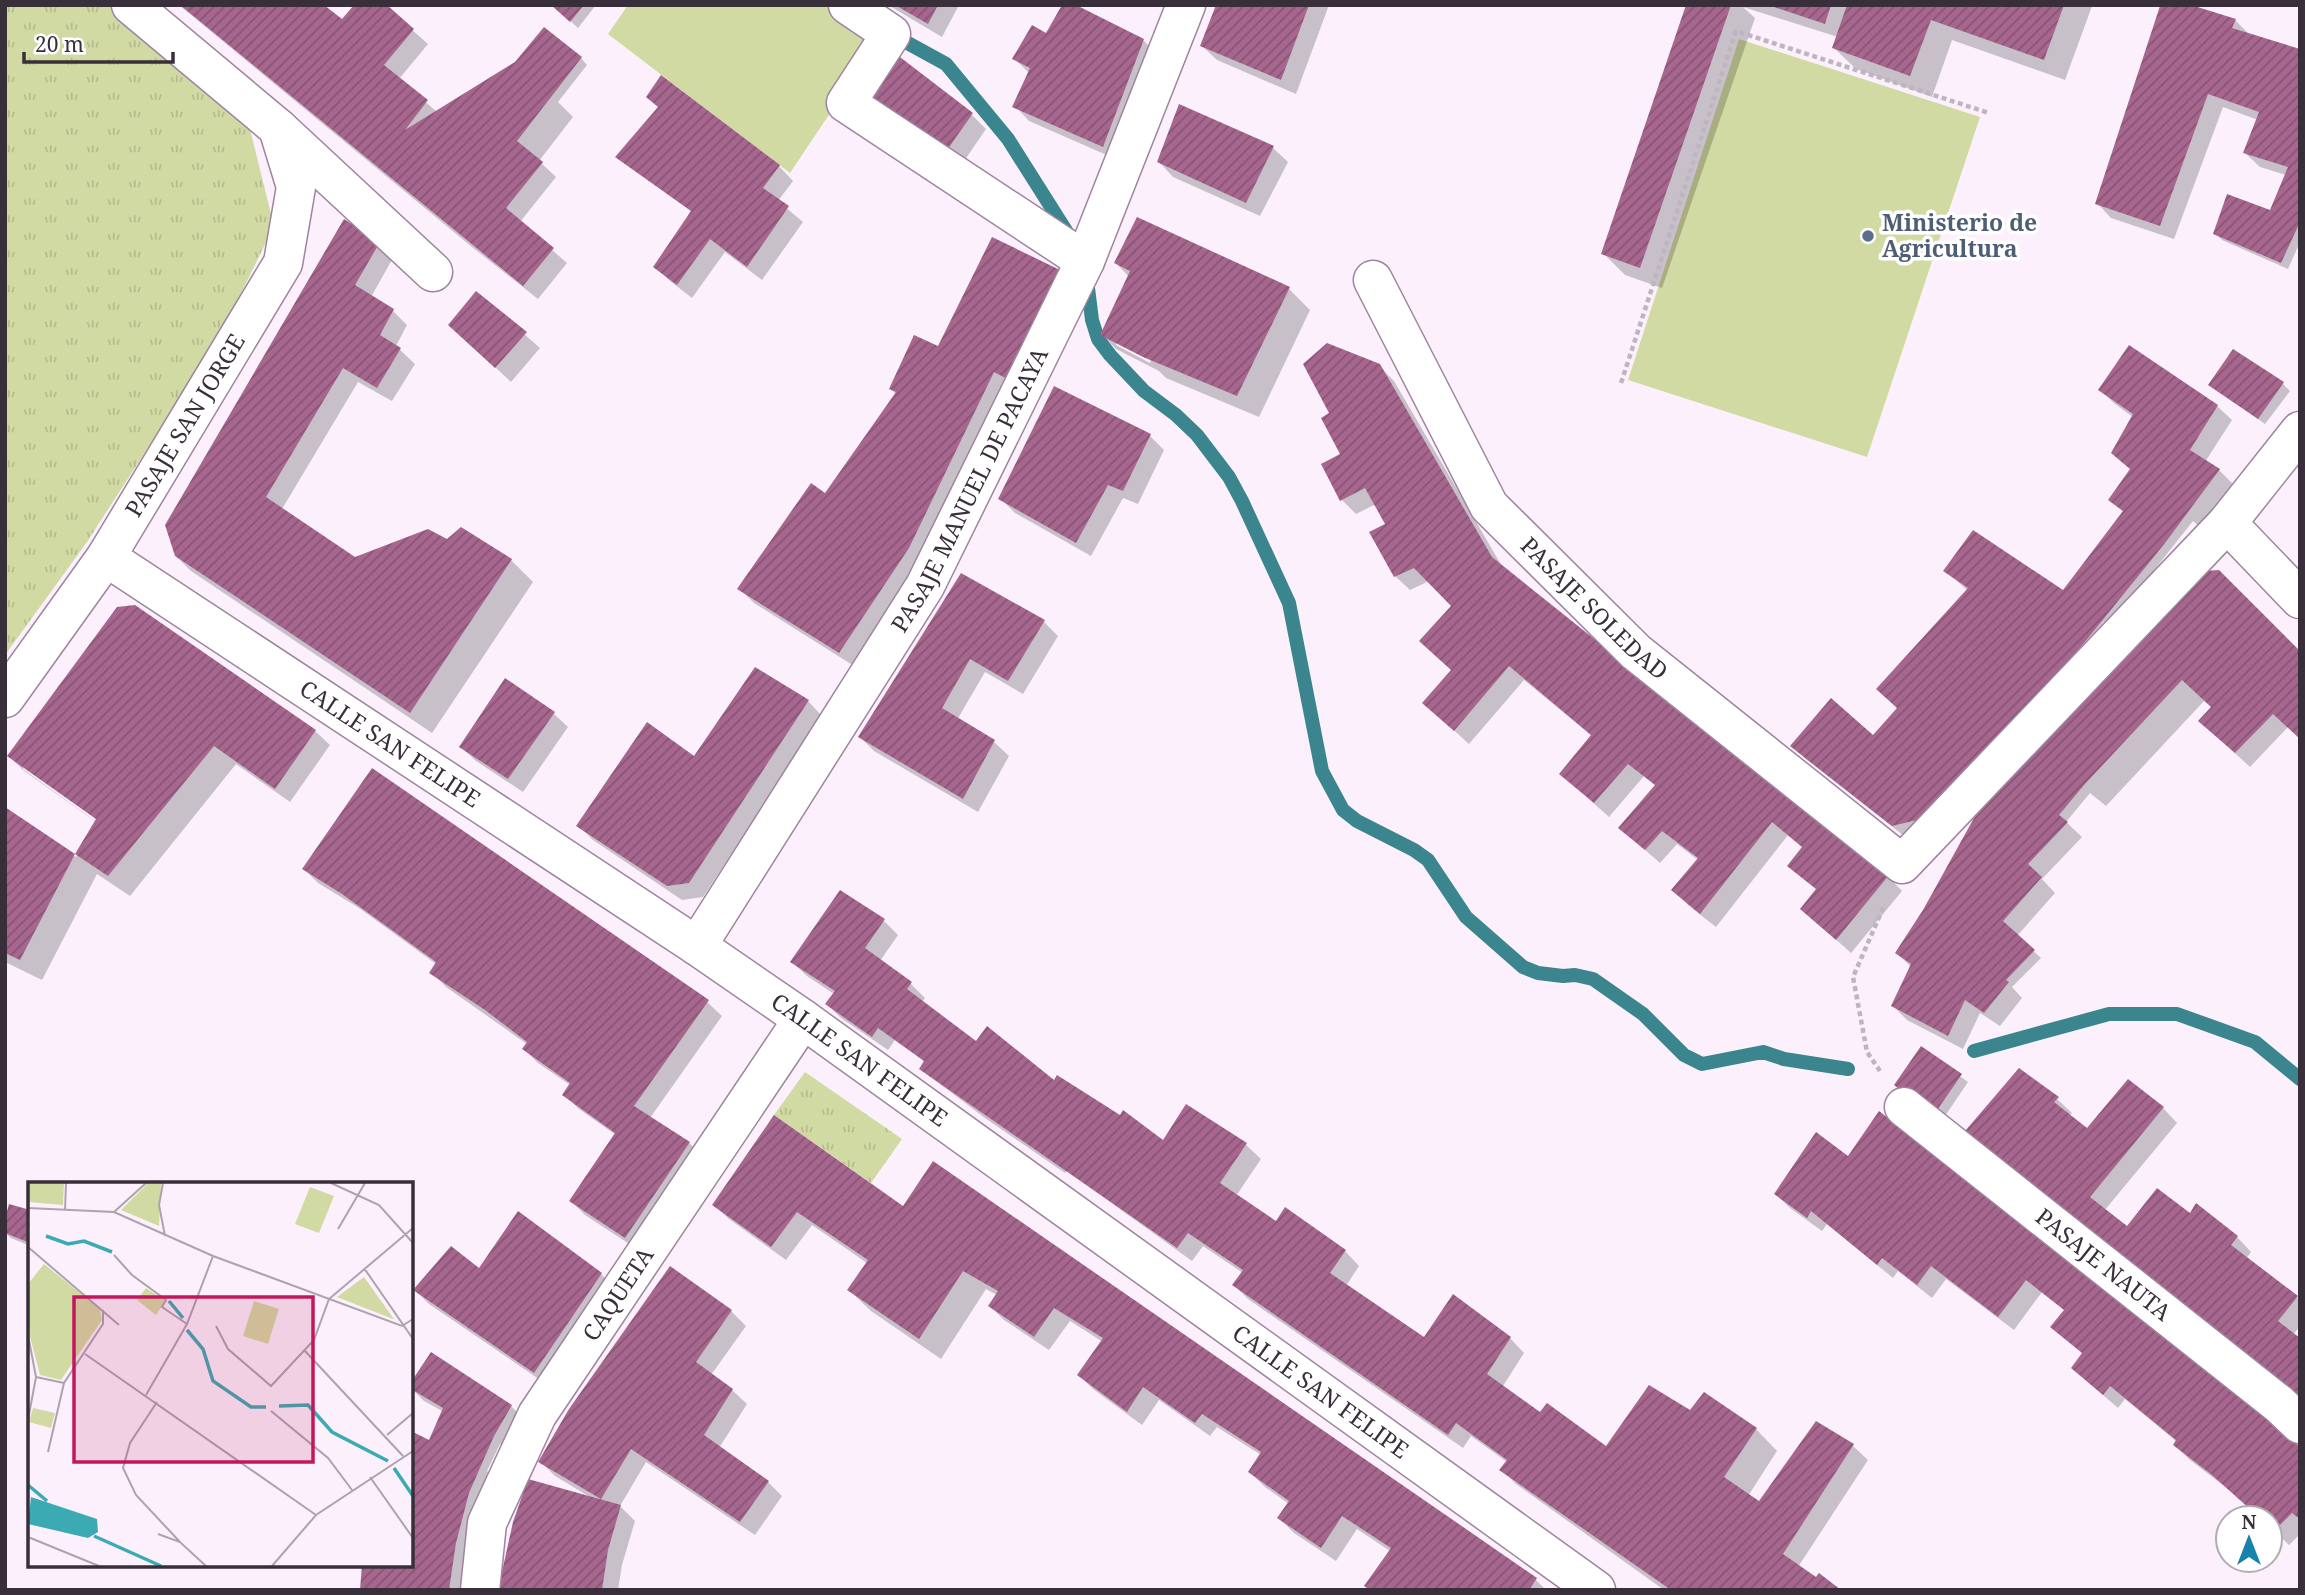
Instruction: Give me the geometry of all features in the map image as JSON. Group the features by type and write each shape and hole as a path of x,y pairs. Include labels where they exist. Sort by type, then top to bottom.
{"street":[{"path":"131,5 278,128 433,272"},
{"path":"848,5 891,34 846,103 1085,261"},
{"name":"PASAJE MANUEL DE PACAYA","path":"697,946 925,586 1085,261 1186,5"},
{"name":"PASAJE SAN JORGE","path":"5,698 106,557 283,263 296,187 278,128"},
{"name":"PASAJE SOLEDAD","path":"1373,280 1489,506 1636,652 1902,864"},
{"path":"1902,864 2227,523 2300,431"},
{"path":"2227,523 2300,599"},
{"name":"CALLE SAN FELIPE","path":"106,557 697,946 803,1019 1596,1590"},
{"name":"CAQUETA","path":"480,1590 487,1523 537,1415 803,1019"},
{"name":"PASAJE NAUTA","path":"1904,1107 2279,1404 2300,1424"}],"path":[{"path":"1621,383 1736,31 1989,113"},
{"path":"1902,864 1853,978 1867,1052 1904,1107"}],"green space":[{"path":"5,5 110,5 247,117 274,226 220,336 87,542 5,655"},
{"path":"628,5 824,5 877,43 790,173 608,34"},
{"path":"1739,39 1980,117 1867,457 1628,380"},
{"path":"805,1072 902,1139 871,1183 774,1115"}],"building":[{"path":"180,5 324,5 342,19 354,5 387,5 414,29 384,65 428,100 405,130 515,62 544,27 582,57 517,141 543,162 506,208 554,248 523,286"},
{"path":"551,5 584,5 570,22"},
{"path":"895,5 938,5 928,24"},
{"path":"1062,5 1076,5 1144,39 1103,147 1012,107 1030,68 1012,59 1032,25 1046,33"},
{"path":"1216,5 1309,5 1281,80 1200,46"},
{"path":"1686,5 1731,5 1640,268 1601,254"},
{"path":"1768,5 1831,5 1825,24"},
{"path":"1847,5 2064,5 2044,60 1931,20 1910,76 1832,48"},
{"path":"2191,5 2236,19 2232,28 2300,49 2300,222 2281,263 2213,234 2227,194 2270,210 2288,167 2243,153 2259,112 2208,94 2160,226 2095,204 2160,6"},
{"path":"896,54 973,113 945,153 869,99"},
{"path":"661,75 780,165 763,188 789,206 747,267 710,239 677,285 653,267 691,211 615,157 658,107 646,97"},
{"path":"1179,104 1274,146 1246,203 1157,162"},
{"path":"1137,217 1290,287 1237,396 1143,357 1100,335 1130,271 1114,263"},
{"path":"344,219 380,242 355,285 394,309 380,335 401,348 377,388 343,368 266,497 355,557 428,529 447,539 461,527 512,559 410,713 175,556 165,525"},
{"path":"992,237 1060,270 1013,382 994,372 909,548 839,653 737,589 811,483 825,493 896,392 889,389 914,335 938,346"},
{"path":"476,291 527,332 495,368 448,325"},
{"path":"1327,343 1380,364 1492,557 1889,875 1836,940 1800,909 1816,889 1787,866 1802,847 1772,822 1700,914 1671,890 1698,858 1662,831 1645,850 1618,828 1655,785 1628,764 1594,803 1559,774 1591,735 1509,666 1454,731 1422,703 1451,670 1419,641 1451,606 1414,568 1394,577 1369,532 1385,524 1365,488 1340,501 1321,464 1340,454 1321,418 1329,413 1303,364"},
{"path":"2129,345 2218,405 2190,450 2220,469 2165,543 2071,659 1917,820 1892,826 1790,746 1831,698 1873,735 1897,708 1876,689 1968,588 1943,571 1973,530 2063,590 2123,511 2108,500 2130,469 2111,453 2133,414 2098,390"},
{"path":"2233,349 2284,382 2258,419 2208,385"},
{"path":"1054,386 1151,434 1123,491 1108,485 1076,543 998,499"},
{"path":"2219,570 2300,651 2300,739 2273,714 2235,753 2198,721 2211,707 2182,680 2084,785 2059,815 2068,822 2028,864 2042,877 2003,921 2035,950 2006,980 2009,982 1984,1013 1965,1000 1948,1036 1891,1006 1911,964 1895,953 1923,910 1974,818 2205,571"},
{"path":"961,573 1045,620 1008,681 970,659 942,708 995,740 963,799 858,737"},
{"path":"135,605 316,730 275,789 214,746 108,876 75,854 96,819 7,756 117,607"},
{"path":"755,667 809,700 689,883 667,886 576,826 647,722 694,756"},
{"path":"505,678 555,712 508,779 459,747"},
{"path":"372,768 709,1000 634,1106 690,1142 625,1238 569,1201 615,1133 562,1095 570,1083 522,1049 527,1042 429,973 436,962 342,894 302,869"},
{"path":"5,807 75,854 20,960 5,953"},
{"path":"840,890 885,919 865,948 912,982 907,989 976,1041 987,1026 1054,1080 1057,1075 1120,1115 1123,1110 1163,1140 1186,1104 1247,1143 1220,1183 1276,1221 1285,1207 1346,1250 1330,1273 1424,1337 1453,1294 1511,1337 1487,1374 1540,1412 1547,1403 1606,1446 1649,1385 1690,1410 1704,1392 1757,1428 1724,1477 1759,1501 1816,1421 1854,1444 1783,1554 1816,1577 1819,1573 1841,1590 1671,1590 1499,1470 1507,1460 1456,1423 1448,1435 1232,1285 1243,1270 1188,1233 1177,1248 919,1069 924,1061 878,1028 872,1037 825,1004 835,991 790,962"},
{"path":"1921,1046 1962,1074 1933,1116 1894,1085"},
{"path":"2019,1068 2059,1097 2054,1102 2087,1128 2128,1079 2164,1107 2090,1197 2127,1226 2157,1188 2190,1213 2196,1203 2238,1236 2231,1245 2298,1296 2278,1321 2300,1338 2300,1406 1960,1137"},
{"path":"1879,1111 2271,1421 2300,1447 2300,1519 2292,1513 2284,1521 2284,1504 2244,1504 2173,1445 2176,1440 2110,1386 2103,1395 2071,1368 2082,1353 2050,1327 2064,1310 2026,1280 1998,1317 1931,1266 1917,1285 1882,1258 1877,1265 1811,1211 1807,1218 1774,1194 1816,1132 1848,1156"},
{"path":"774,1115 903,1206 933,1161 1537,1578 1529,1590 1370,1590 1364,1586 1391,1548 1342,1516 1321,1548 1277,1518 1289,1501 1248,1472 1261,1452 1202,1414 1195,1423 1143,1387 1127,1412 1077,1375 1103,1338 1054,1308 1034,1337 988,1306 998,1291 963,1271 919,1339 847,1290 868,1260 797,1212 771,1247 712,1205"},
{"path":"9,1204 28,1209 28,1242 5,1233"},
{"path":"518,1211 602,1273 534,1373 413,1290 451,1246 479,1268"},
{"path":"670,1266 732,1310 696,1362 733,1389 704,1435 769,1481 740,1522 631,1449 601,1499 538,1462 569,1409"},
{"path":"431,1352 512,1405 494,1436 469,1493 456,1543 449,1590 360,1590 362,1567 413,1567 413,1432 429,1440 443,1408 413,1390 413,1379"},
{"path":"528,1479 621,1505 608,1550 602,1590 498,1590 513,1522"}],"waterway":[{"path":"893,35 946,64 1008,139 1070,237"},
{"path":"1087,280 1092,320 1098,339 1144,391 1197,435 1229,477 1242,501 1289,603 1322,771 1343,810 1357,821 1428,860 1466,917 1523,967 1538,973 1593,979 1643,1014 1684,1055 1702,1064 1763,1052 1784,1059 1848,1069"},
{"path":"1974,1051 2109,1014 2177,1014 2255,1042 2300,1079"}],"place":[{"name":"Ministerio de Agricultura","path":"1868,236"}]}
